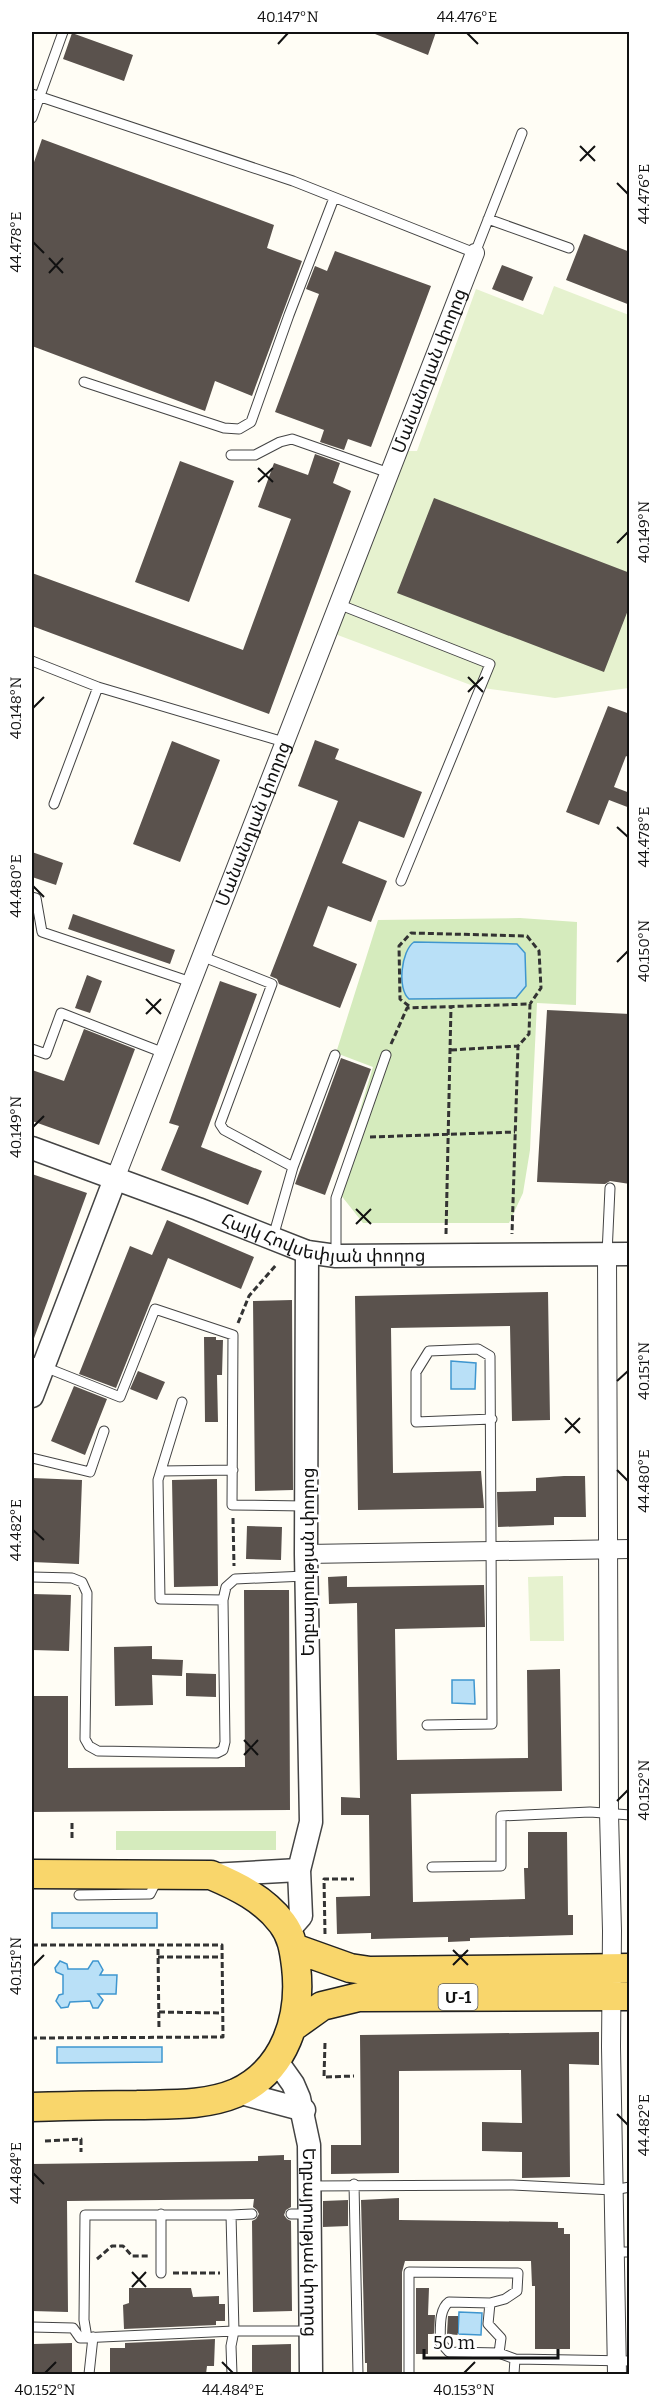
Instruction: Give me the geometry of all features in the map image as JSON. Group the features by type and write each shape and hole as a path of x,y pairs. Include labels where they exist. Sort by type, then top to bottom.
{"main road":[{"path":"32,1874 210,1875 235,1885 270,1910 290,1940 298,1985 294,2026 276,2060 256,2080 237,2092 203,2103 32,2107"},
{"name":"Մ-1","path":"290,1940 350,1968 370,1971 621,1982"},
{"name":"Մ-1","path":"294,2026 322,2006 359,1997 621,1982"}],"street":[{"name":"Մանանդյան փողոց","path":"32,1396 37,1364 115,1179 474,253"},
{"name":"Հայկ Հովսեփյան փողոց","path":"32,1148 307,1252 336,1256 619,1254"},
{"name":"Եղբայրության փողոց","path":"290,1940 301,1916 299,1870 311,1822 307,1565 307,1252"},
{"path":"619,1254 608,1549 609,1813 621,1982 621,2365"},
{"path":"307,1565 491,1551 630,1549"},
{"path":"210,1875 299,1870"},
{"name":"Եղբայրության փողոց","path":"276,2060 293,2084 304,2110 309,2145 310,2186 301,2214 311,2331 311,2374"},
{"path":"237,2092 304,2110"}],"lane":[{"path":"32,118 35,95 63,32"},
{"path":"35,95 293,181 474,253 522,133"},
{"path":"84,382 224,428 239,429 252,422 289,315 334,198"},
{"path":"488,219 569,248"},
{"path":"231,455 255,455 280,442 292,439 389,473"},
{"path":"338,604 490,664 401,881"},
{"path":"32,661 98,687 284,742"},
{"path":"54,804 98,687"},
{"path":"32,897 36,898 42,932 191,982"},
{"path":"201,956 272,984 220,1124 224,1130 294,1167"},
{"path":"32,1048 46,1054 61,1013 164,1053"},
{"path":"272,1239 294,1167 334,1055"},
{"path":"336,1256 336,1198 386,1055"},
{"path":"610,1188 619,1254"},
{"path":"37,1364 120,1397 155,1309 233,1335 232,1505 308,1506"},
{"path":"427,1725 492,1724 492,1419 490,1356 478,1349 429,1351 416,1372 416,1422 492,1419"},
{"path":"182,1402 158,1480 160,1599 223,1600"},
{"path":"32,1458 90,1472 104,1431"},
{"path":"160,1471 232,1470"},
{"path":"32,1577 72,1578 82,1582 87,1593 85,1739 89,1746 98,1750 217,1753 223,1750 225,1742 223,1600 226,1587 235,1579 307,1565"},
{"path":"432,1867 501,1866 501,1816 590,1812 630,1815"},
{"path":"79,1894 150,1894 159,1875"},
{"path":"354,2184 358,2374"},
{"path":"310,2186 513,2185 622,2188"},
{"path":"160,2273 161,2214"},
{"path":"89,2374 90,2337 84,2320 85,2215 252,2214"},
{"path":"231,2215 234,2331 231,2346 232,2374"},
{"path":"409,2374 409,2272 518,2273 517,2291 505,2299 490,2303 449,2301 445,2304 442,2310 440,2342 448,2352 499,2354 514,2359 621,2365"},
{"path":"490,2303 488,2324 501,2338 499,2354"},
{"path":"32,2327 73,2328 80,2338 234,2331 311,2331"},
{"path":"514,2359 514,2374"}],"path":[{"path":"411,1007 400,999 399,946 411,933 527,936 539,951 541,988 530,1004 530,1034 518,1046 450,1050"},
{"path":"386,1055 407,1008 530,1004"},
{"path":"446,1234 451,1006"},
{"path":"512,1233 518,1046"},
{"path":"356,1138 515,1132"},
{"path":"233,1335 249,1296 276,1265"},
{"path":"232,1505 235,1579"},
{"path":"72,1823 72,1838"},
{"path":"325,1934 324,1879 354,1879"},
{"path":"32,1945 222,1945 222,2037 32,2038"},
{"path":"158,1949 159,2030"},
{"path":"158,1957 222,1957"},
{"path":"159,2013 222,2013"},
{"path":"325,2043 324,2077 354,2076"},
{"path":"45,2141 81,2139 81,2152"},
{"path":"85,2260 99,2259 112,2246 123,2246 132,2256 160,2257"},
{"path":"160,2273 231,2272"}],"green space":[{"path":"554,286 629,315 629,688 555,698 476,687 335,634 405,451 417,451 476,289 543,315"},
{"path":"520,918 577,922 576,1005 537,1003 530,1150 523,1193 509,1223 363,1223 336,1189 373,1067 336,1053 378,920"},
{"path":"563,1576 564,1641 530,1641 528,1577"},
{"path":"116,1831 276,1831 276,1850 116,1850"}],"water":[{"path":"414,942 517,944 525,953 526,986 516,998 409,999 403,987 402,970 406,953"},
{"path":"451,1361 476,1363 475,1389 451,1389"},
{"path":"452,1680 474,1680 475,1704 452,1703"},
{"path":"52,1913 157,1913 157,1928 52,1928"},
{"path":"60,1961 67,1964 68,1969 88,1969 93,1961 98,1961 103,1970 100,1975 117,1975 116,1994 98,1994 103,2000 98,2008 93,2008 90,2001 70,2002 68,2007 61,2008 56,2001 59,1995 63,1994 63,1975 56,1972 55,1968"},
{"path":"57,2047 162,2047 162,2062 57,2063"},
{"path":"459,2312 482,2313 481,2335 458,2334"}],"building":[{"path":"370,32 436,32 428,55"},
{"path":"72,33 133,55 124,81 63,59"},
{"path":"42,139 274,225 267,248 302,261 252,396 215,381 205,411 32,346 32,168"},
{"path":"584,234 630,252 630,305 566,280"},
{"path":"335,251 431,286 371,447 348,439 344,450 320,442 324,430 275,412 319,294 306,289 315,266 327,271"},
{"path":"502,265 533,277 523,301 492,289"},
{"path":"315,454 340,463 333,483 351,491 269,714 32,626 32,573 243,650 291,519 258,507 274,463 308,475"},
{"path":"180,461 234,481 189,602 135,582"},
{"path":"434,498 630,573 630,605 604,672 397,593"},
{"path":"608,706 630,714 630,758 626,756 614,787 630,793 630,808 609,800 599,825 566,812"},
{"path":"315,740 339,749 335,759 422,792 404,838 359,821 342,863 387,881 371,922 328,906 313,946 357,964 340,1008 279,984 277,979 270,976 338,801 298,786"},
{"path":"172,741 220,760 180,862 133,844"},
{"path":"32,852 63,863 56,885 32,877"},
{"path":"73,914 175,950 170,964 68,929"},
{"path":"87,975 102,981 90,1013 75,1008"},
{"path":"220,981 257,994 201,1147 262,1171 248,1205 161,1170 179,1126 169,1123"},
{"path":"547,1010 630,1014 630,1184 610,1181 605,1184 537,1182"},
{"path":"84,1029 135,1049 99,1145 32,1121 32,1070 64,1081"},
{"path":"341,1058 371,1069 325,1195 295,1184"},
{"path":"32,1174 87,1193 33,1341 32,1341"},
{"path":"167,1220 254,1257 241,1289 168,1258 116,1388 79,1374 130,1246 152,1255"},
{"path":"548,1292 550,1420 512,1421 510,1326 391,1328 393,1473 481,1471 484,1508 358,1510 355,1296"},
{"path":"292,1300 293,1490 255,1491 253,1301"},
{"path":"204,1337 216,1337 216,1340 223,1340 222,1375 217,1375 218,1422 205,1422"},
{"path":"138,1371 165,1382 157,1400 130,1389"},
{"path":"74,1386 107,1399 85,1455 51,1441"},
{"path":"585,1476 586,1517 554,1517 554,1525 498,1527 497,1492 536,1491 536,1478"},
{"path":"32,1478 82,1480 79,1564 32,1562"},
{"path":"217,1479 218,1586 174,1587 172,1480"},
{"path":"247,1526 282,1527 281,1560 246,1559"},
{"path":"347,1576 347,1587 484,1585 485,1627 395,1629 397,1760 528,1758 527,1670 560,1669 562,1791 411,1794 413,1902 525,1899 524,1868 528,1868 528,1832 567,1832 568,1915 573,1915 573,1935 470,1938 470,1941 448,1942 448,1937 371,1939 371,1933 337,1934 336,1897 370,1896 369,1815 341,1815 341,1797 360,1798 357,1603 329,1604 328,1577"},
{"path":"244,1590 289,1590 290,1810 32,1812 32,1696 68,1696 68,1768 245,1767"},
{"path":"32,1594 71,1595 69,1651 32,1650"},
{"path":"152,1646 152,1659 183,1660 182,1676 152,1675 153,1705 115,1706 114,1647"},
{"path":"186,1673 216,1674 216,1697 186,1696"},
{"path":"599,2032 599,2065 569,2064 570,2177 522,2178 522,2152 482,2151 482,2122 522,2123 521,2070 399,2071 399,2173 331,2174 331,2145 361,2145 360,2035"},
{"path":"284,2155 284,2160 291,2160 291,2207 284,2215 291,2221 292,2311 253,2312 252,2221 259,2214 253,2207 254,2199 67,2201 68,2312 32,2311 32,2164 258,2161 258,2156"},
{"path":"399,2198 399,2220 558,2222 558,2228 564,2228 564,2234 570,2234 570,2349 535,2349 535,2286 532,2286 531,2261 405,2261 402,2272 402,2374 367,2374 361,2200"},
{"path":"348,2200 348,2226 323,2227 323,2201"},
{"path":"129,2288 191,2288 193,2297 219,2296 219,2304 225,2304 225,2321 216,2321 216,2325 124,2329 123,2305 129,2303"},
{"path":"416,2288 429,2288 428,2315 435,2315 434,2334 428,2334 428,2354 416,2354"},
{"path":"448,2316 458,2316 458,2335 447,2334"},
{"path":"215,2339 214,2366 207,2366 206,2374 110,2374 110,2348 125,2348 125,2343"},
{"path":"72,2343 72,2374 33,2374 33,2344"},
{"path":"291,2344 291,2374 252,2374 252,2345"}]}
